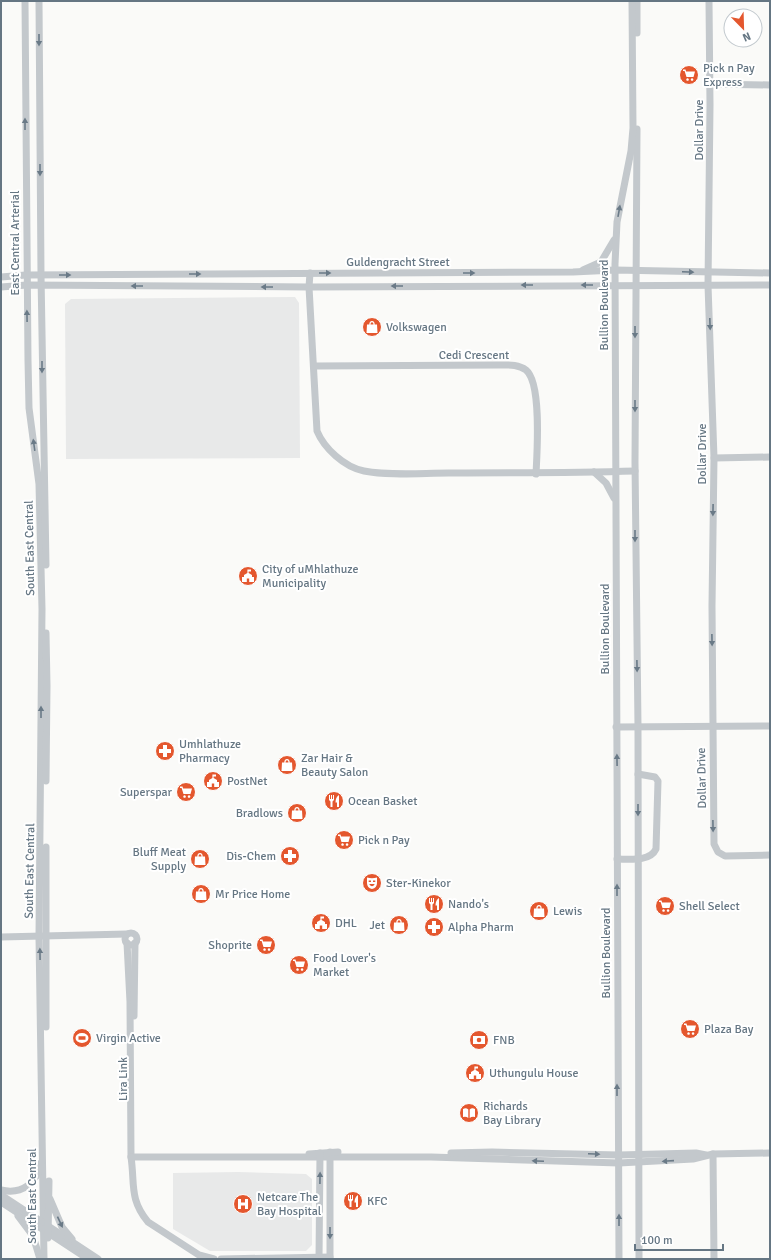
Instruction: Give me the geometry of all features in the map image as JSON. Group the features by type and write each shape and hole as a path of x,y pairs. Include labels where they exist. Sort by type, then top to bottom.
{"street":[{"name":"East Central Arterial","path":"25,1 26,275 29,408 42,484"},
{"path":"39,1 42,484"},
{"name":"Bullion Boulevard","path":"619,1259 615,238 631,151 633,128 632,1"},
{"path":"637,1 635,471 638,726 639,1259"},
{"name":"Dollar Drive","path":"709,1 710,84 708,285 714,458 712,726 714,844 720,855 725,856 770,855"},
{"path":"710,84 770,85"},
{"path":"573,272 601,262 606,257 615,238"},
{"name":"Guldengracht Street","path":"1,277 26,275 573,272 615,270 770,273"},
{"path":"310,273 309,287 317,431 328,448 353,467 374,472 536,474 635,471"},
{"name":"Guldengracht Street","path":"1,287 27,285 309,287 770,285"},
{"name":"Cedi Crescent","path":"314,366 499,365 514,366 523,369 532,377 535,385 537,434 536,474"},
{"path":"714,458 770,457"},
{"path":"594,472 606,483 616,502"},
{"name":"South East Central","path":"42,484 44,1259"},
{"path":"616,727 770,726"},
{"path":"617,859 638,859 651,855 656,849 658,792 656,779 638,774"},
{"path":"1,937 109,936 126,939 134,934 137,939 135,943 130,945 126,939"},
{"name":"South East Central","path":"43,936 49,1197 45,1228 48,1259"},
{"name":"Lira Link","path":"126,939 130,1002 133,1157"},
{"name":"Lira Link","path":"135,943 132,1190 144,1217 148,1222 199,1255 214,1259"},
{"path":"1,1190 15,1191 30,1184 39,1170 43,1152"},
{"path":"133,1157 150,1153 330,1154 492,1152 618,1155 696,1153 709,1155 770,1154"},
{"path":"133,1157 320,1154"},
{"path":"319,1258 320,1154"},
{"path":"330,1154 619,1163 693,1159 709,1155"},
{"path":"221,1259 330,1258 330,1154"},
{"path":"709,1155 714,1259"},
{"path":"1,1195 88,1259"},
{"path":"49,1197 62,1227 76,1244"},
{"path":"1,1202 14,1211 76,1244 98,1259"},
{"path":"14,1211 33,1236 40,1259"}],"shaded area":[{"path":"295,297 299,303 300,458 66,459 65,304 71,299"},
{"name":"Netcare The Bay Hospital","path":"238,1172 306,1174 312,1179 312,1245 306,1251 210,1251 173,1229 173,1173"}],"place":[{"name":"Pick n Pay Express","path":"689,75"},
{"name":"Volkswagen","path":"372,327"},
{"name":"City of uMhlathuze Municipality","path":"248,576"},
{"name":"Umhlathuze Pharmacy","path":"165,751"},
{"name":"Zar Hair & Beauty Salon","path":"287,765"},
{"name":"PostNet","path":"213,781"},
{"name":"Superspar","path":"186,792"},
{"name":"Ocean Basket","path":"334,801"},
{"name":"Bradlows","path":"297,813"},
{"name":"Pick n Pay","path":"344,840"},
{"name":"Dis-Chem","path":"290,856"},
{"name":"Bluff Meat Supply","path":"200,859"},
{"name":"Ster-Kinekor","path":"372,883"},
{"name":"Mr Price Home","path":"201,894"},
{"name":"Nando's","path":"434,904"},
{"name":"Shell Select","path":"665,906"},
{"name":"Lewis","path":"539,911"},
{"name":"DHL","path":"321,923"},
{"name":"Jet","path":"399,925"},
{"name":"Alpha Pharm","path":"434,927"},
{"name":"Shoprite","path":"266,945"},
{"name":"Food Lover's Market","path":"299,965"},
{"name":"Plaza Bay","path":"690,1029"},
{"name":"Virgin Active","path":"82,1038"},
{"name":"FNB","path":"479,1040"},
{"name":"Uthungulu House","path":"475,1073"},
{"name":"Richards Bay Library","path":"469,1113"},
{"name":"KFC","path":"353,1201"},
{"name":"Netcare The Bay Hospital","path":"243,1204"}]}
